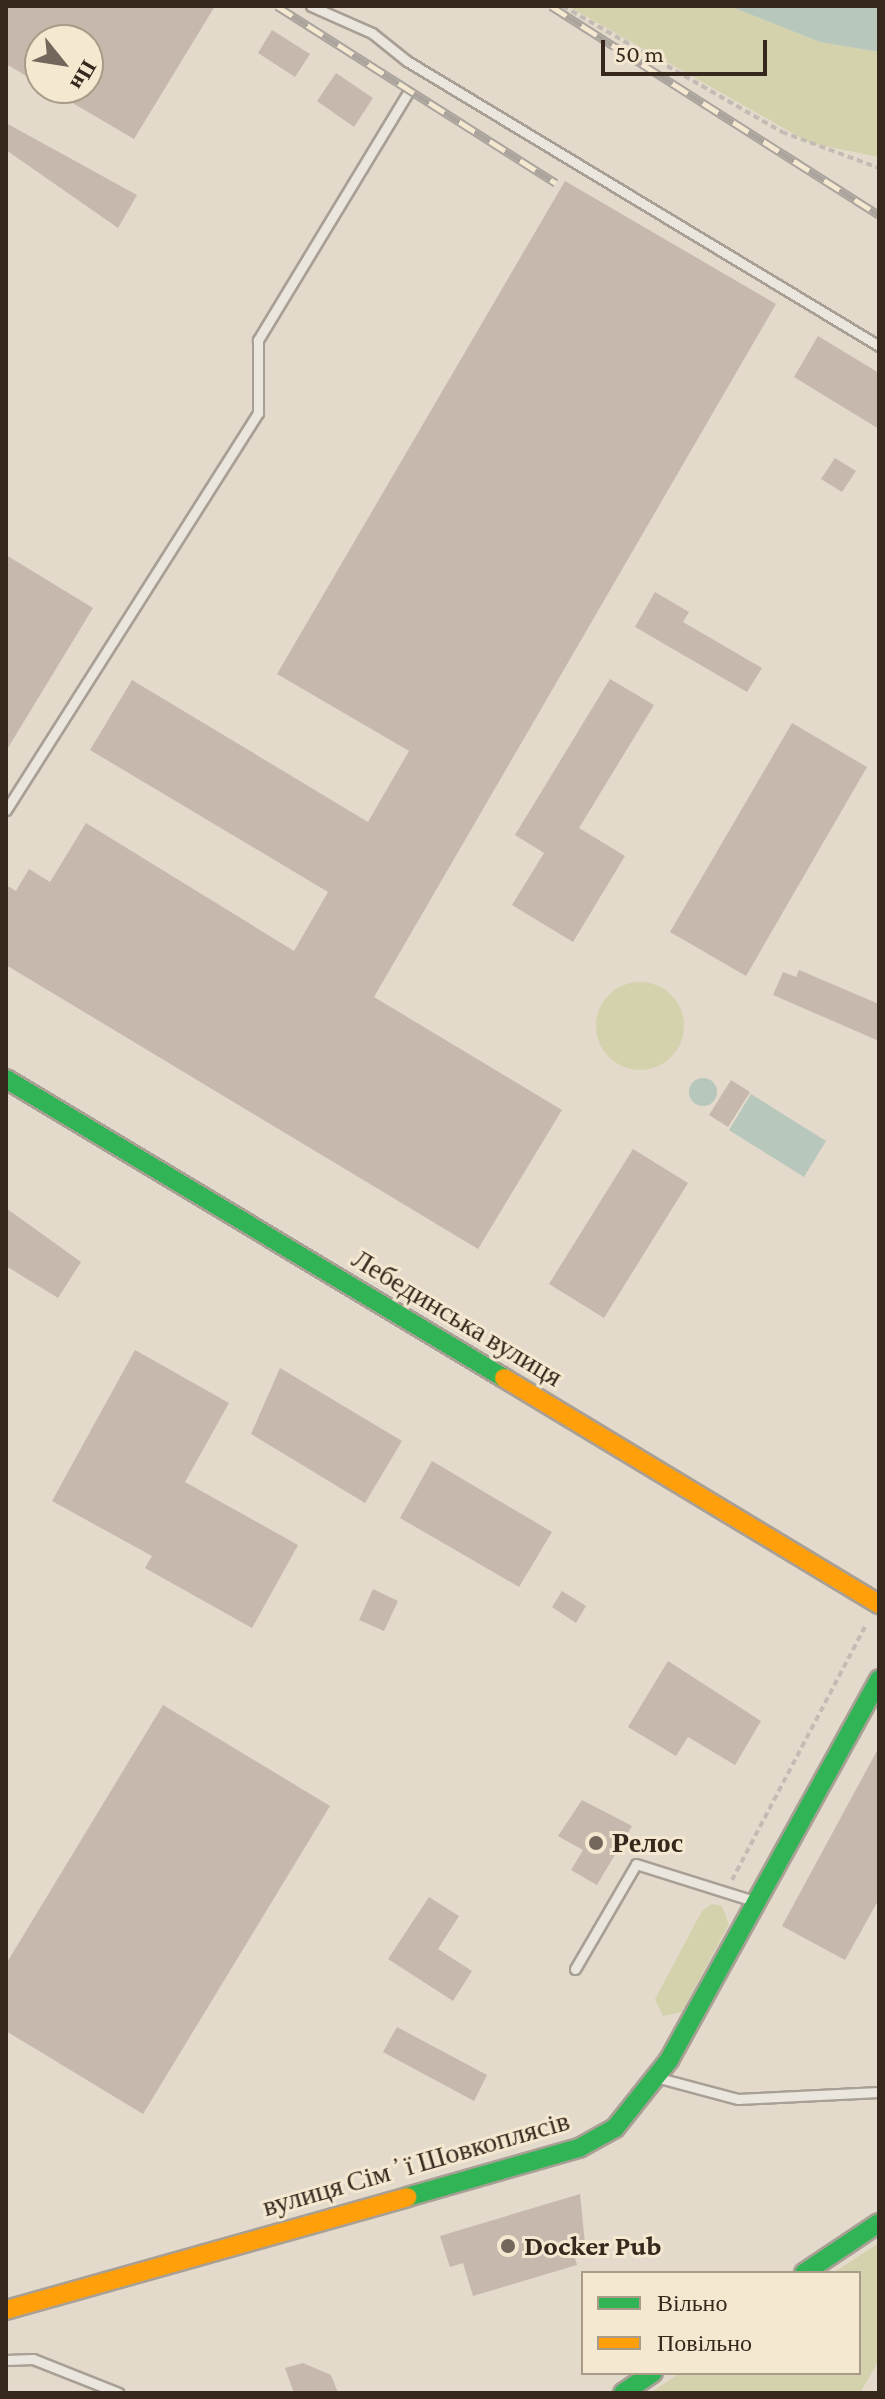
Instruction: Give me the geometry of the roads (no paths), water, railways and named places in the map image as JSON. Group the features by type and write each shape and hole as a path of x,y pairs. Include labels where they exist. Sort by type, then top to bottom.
{"street":[{"name":"Лебединська вулиця","path":"6,1079 879,1604"},
{"name":"вулиця Сімʼї Шовкоплясів","path":"6,2311 579,2148 615,2128 659,2078 879,1679"},
{"path":"807,2271 879,2223"},
{"path":"623,2393 650,2375"}],"lane":[{"path":"311,6 372,33 407,61 879,346"},
{"path":"6,810 258,413 258,340 407,94"},
{"path":"575,1969 636,1864 757,1902"},
{"path":"659,2078 738,2099 879,2092"},
{"path":"6,2360 33,2359 119,2393"}],"railway":[{"path":"277,6 556,183"},
{"path":"551,6 879,215"}],"place":[{"name":"Релос","path":"596,1843"},
{"name":"Docker Pub","path":"508,2246"}]}
